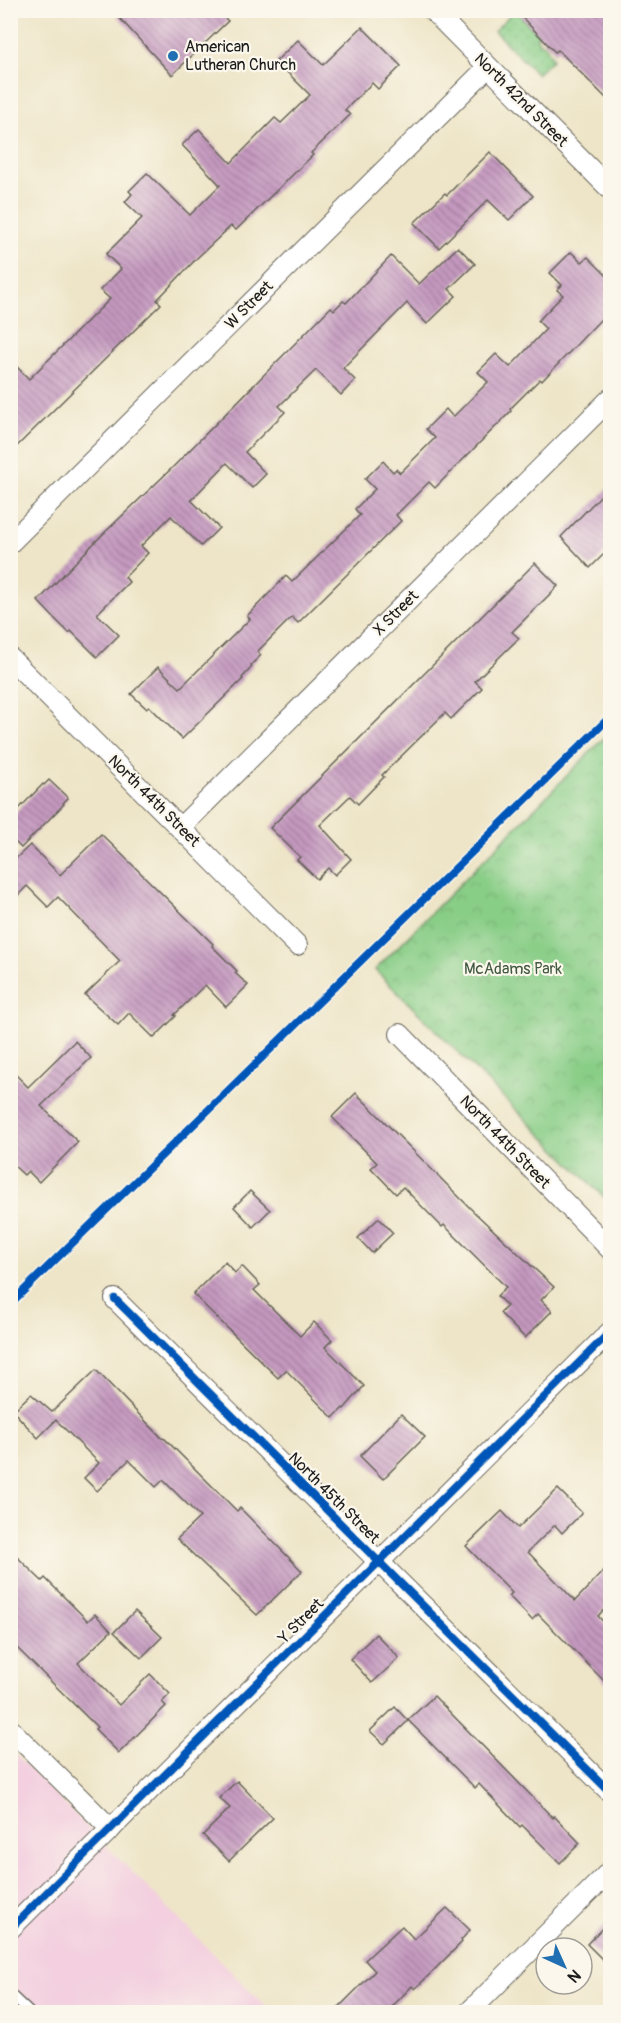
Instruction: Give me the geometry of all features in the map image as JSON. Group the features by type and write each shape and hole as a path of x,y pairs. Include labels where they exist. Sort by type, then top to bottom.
{"street":[{"name":"North 42nd Street","path":"432,10 610,189"},
{"name":"W Street","path":"10,543 488,67"},
{"name":"X Street","path":"181,827 610,399"},
{"name":"North 44th Street","path":"10,658 297,945"},
{"name":"North 44th Street","path":"400,1034 610,1249"},
{"name":"North 45th Street","path":"115,1299 610,1792"},
{"name":"Y Street","path":"10,1929 610,1332"},
{"path":"10,1730 111,1829"},
{"path":"469,2013 610,1871"}],"lane":[{"path":"10,1994 29,2013"}],"shaded area":[{"path":"11,1750 271,2012 11,2012"}],"green space":[{"path":"514,11 529,11 522,18 539,35 536,38 542,45 544,43 553,59 537,74 494,31"},
{"name":"McAdams Park","path":"610,732 610,1203 375,970"}],"building":[{"name":"American Lutheran Church","path":"112,10 216,10 228,21 172,75"},
{"path":"515,10 610,10 610,102 558,50 555,52"},
{"path":"362,27 401,66 378,89 372,83 345,110 350,115 311,153 313,155 236,230 231,226 198,257 157,300 161,304 10,453 10,360 29,379 110,299 100,290 121,269 106,254 142,218 125,202 132,194 129,191 147,173 190,215 220,185 182,145 199,129 231,163 275,118 281,123 310,95 276,61 298,40 323,65"},
{"path":"490,152 533,196 509,220 488,200 439,248 414,223 445,193 447,195"},
{"path":"458,247 475,264 449,289 456,296 427,324 407,303 343,368 355,380 341,395 316,370 279,406 285,412 245,452 266,474 252,488 227,463 191,500 219,528 201,546 171,516 141,546 148,553 125,577 129,582 97,614 119,635 97,657 71,631 69,633 38,601 331,307 334,310 343,301 346,303 391,256 419,284"},
{"path":"571,252 582,262 588,257 610,279 610,329 601,319 542,381 540,379 510,409 511,411 435,488 429,482 396,515 401,521 298,623 292,617 257,652 261,655 251,665 252,667 243,679 182,739 149,706 146,708 131,694 158,667 180,688 250,619 247,616 286,576 292,582 360,515 355,509 375,489 365,479 383,461 393,472 396,469 400,473 435,438 426,429 446,409 453,417 488,382 478,372 496,354 510,367 546,329 538,321 563,295 557,290 562,285 550,273"},
{"path":"610,486 610,548 590,568 561,537"},
{"path":"535,563 558,586 512,632 519,638 475,681 482,688 451,719 445,713 382,775 384,777 358,804 350,796 320,825 351,859 335,875 328,868 317,879 297,860 300,857 270,828"},
{"path":"49,780 68,798 21,848 10,837 10,818"},
{"path":"101,834 213,944 212,946 237,971 235,973 248,985 226,1007 205,985 154,1038 129,1013 118,1025 85,995 120,961 58,897 48,907 27,886 10,903 10,864 30,845 60,875"},
{"path":"75,1041 91,1058 41,1106 78,1142 39,1182 28,1171 24,1175 10,1162 10,1069 28,1087"},
{"path":"356,1093 474,1212 554,1287 541,1300 552,1311 525,1338 500,1313 507,1306 497,1296 506,1287 403,1187 396,1194 371,1168 377,1163 332,1117"},
{"path":"250,1191 270,1210 253,1227 234,1207"},
{"path":"379,1218 393,1233 372,1253 358,1238"},
{"path":"225,1262 235,1273 242,1266 260,1285 254,1290 300,1336 314,1322 332,1340 325,1347 364,1386 333,1418 286,1370 278,1378 193,1294"},
{"path":"96,1370 162,1438 237,1511 240,1508 302,1571 257,1615 177,1539 200,1517 163,1480 156,1487 129,1460 97,1491 84,1478 99,1463 56,1420 38,1438 13,1411 31,1394 52,1412"},
{"path":"401,1414 425,1437 383,1479 360,1456"},
{"path":"558,1489 582,1513 562,1533 555,1525 528,1552 575,1601 610,1564 610,1603 598,1616 610,1629 610,1687 538,1614 532,1620 509,1596 512,1593 466,1546 502,1511 518,1528"},
{"path":"10,1550 42,1581 45,1578 88,1621 95,1614 111,1631 78,1663 119,1705 150,1674 170,1694 162,1702 166,1706 119,1753 95,1729 97,1727 10,1641"},
{"path":"135,1611 162,1637 141,1658 114,1632"},
{"path":"376,1634 399,1658 372,1683 350,1659"},
{"path":"434,1696 580,1843 560,1863 522,1825 520,1827 479,1784 475,1788 408,1720"},
{"path":"395,1707 408,1721 384,1744 370,1731"},
{"path":"237,1781 273,1818 229,1861 203,1835 230,1808 219,1798"},
{"path":"447,1908 470,1930 461,1940 462,1942 415,1989 412,1986 386,2013 333,2013 375,1971 365,1960 402,1926 414,1939"},
{"path":"610,1920 610,1967 594,1951 594,1937"}],"cycle path":[{"path":"10,1304 610,717"},
{"path":"115,1299 610,1792"},
{"path":"10,1929 610,1332"}],"place":[{"name":"American Lutheran Church","path":"173,56"}]}
